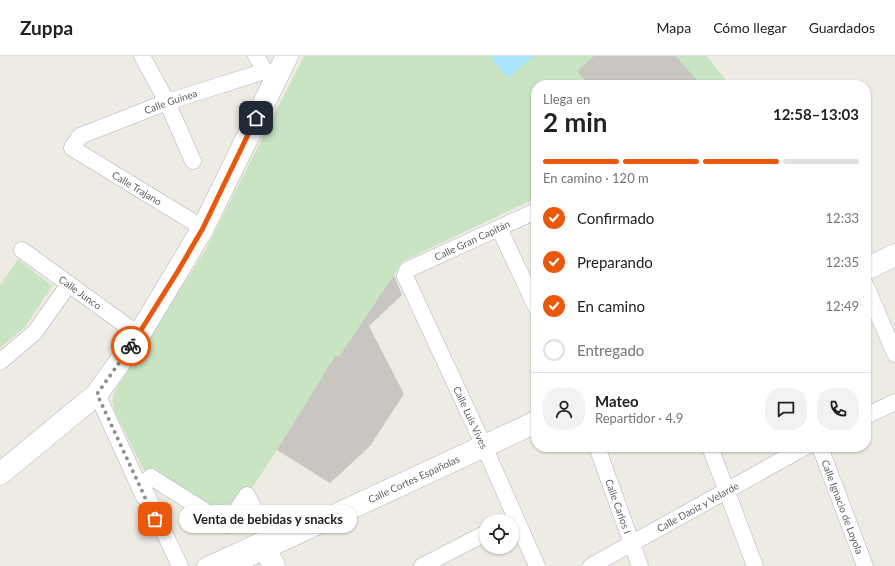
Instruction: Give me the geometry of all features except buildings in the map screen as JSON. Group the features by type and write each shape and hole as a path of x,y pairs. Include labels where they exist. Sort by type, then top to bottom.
{"street":[{"path":"142,56 167,102 193,161"},
{"path":"256,56 270,74"},
{"path":"0,474 97,394 139,335 203,228 270,74 287,56"},
{"name":"Calle Guinea","path":"72,148 80,136 167,102 270,74"},
{"name":"Calle Trajano","path":"72,148 203,228"},
{"name":"Calle Gran Capitán","path":"407,270 531,213"},
{"path":"499,228 531,296"},
{"name":"Calle Junco","path":"22,250 139,335"},
{"path":"871,267 895,255"},
{"name":"Calle Luis Vives","path":"407,270 405,276 484,446 511,514"},
{"path":"0,362 35,332 69,284"},
{"path":"871,298 895,354"},
{"path":"97,394 176,566"},
{"path":"871,414 895,402"},
{"name":"Calle Cortes Españolas","path":"226,566 269,557 484,446 531,424"},
{"name":"Calle Carlos I","path":"599,452 640,566"},
{"path":"712,452 754,566"},
{"name":"Calle Daoíz y Velarde","path":"591,566 796,452"},
{"name":"Calle Ignacio de Loyola","path":"822,452 865,566"},
{"path":"180,566 142,485 151,477 227,526 247,496 268,537 205,566"},
{"name":"Calle Luis Vives","path":"519,531 537,566"},
{"path":"422,566 479,537"}],"green space":[{"path":"304,56 707,56 725,80 531,80 531,200 403,261 342,356 370,446 330,483 277,450 227,525 151,477 142,467 115,412 112,400 116,389 206,249"},
{"path":"18,259 52,286 25,327 0,348 0,285"}],"water":[{"path":"493,56 534,56 508,78 491,58"}],"way so far":[{"path":"131,346 97,394 155,519"}],"place":[{"name":"Venta de bebidas y snacks","path":"155,519"}],"route":[{"path":"131,346 203,228 256,118"}]}
